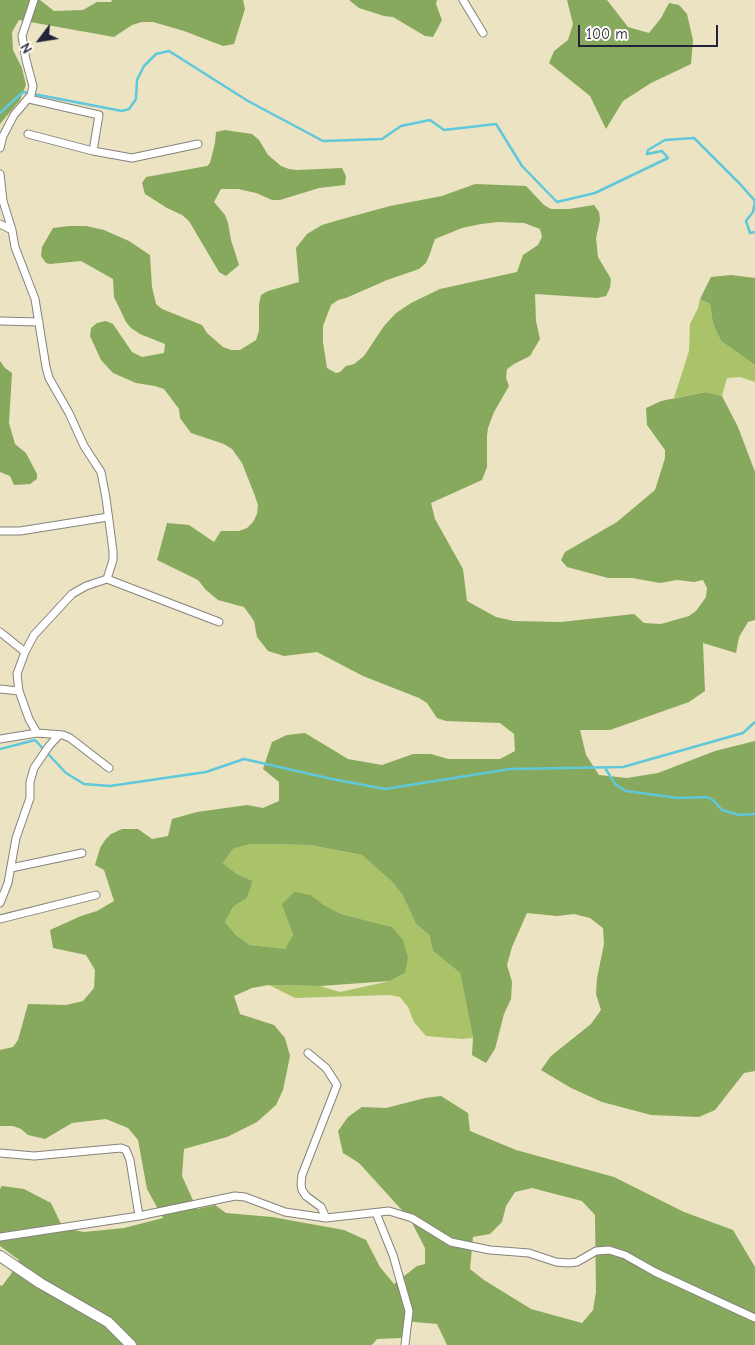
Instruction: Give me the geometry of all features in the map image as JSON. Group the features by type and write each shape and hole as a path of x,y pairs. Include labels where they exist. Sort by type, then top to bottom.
{"street":[{"path":"0,148 14,115 30,97 33,86 22,36 34,0"},
{"path":"463,0 484,33"},
{"path":"30,97 99,115 93,150"},
{"path":"28,134 132,158 198,144"},
{"path":"0,174 3,201 17,254 35,299 43,355 49,378 84,446 101,472 113,551 113,560 107,579"},
{"path":"0,224 12,230"},
{"path":"0,321 39,322"},
{"path":"0,531 20,531 108,516"},
{"path":"37,733 19,691 18,674 25,652 34,635 72,594 86,586 107,579 219,622"},
{"path":"0,632 25,652"},
{"path":"0,690 19,691"},
{"path":"0,739 37,733 59,735 70,738 109,768"},
{"path":"0,903 8,884 16,838 30,798 30,782 34,768 59,735"},
{"path":"11,868 82,853"},
{"path":"0,919 96,896"},
{"path":"308,1053 326,1068 337,1085 302,1175 301,1184 306,1196 321,1207 326,1218"},
{"path":"0,1153 34,1156 121,1148 126,1150 130,1160 139,1216"},
{"path":"0,1238 139,1216 236,1196 245,1197 285,1212 326,1218 389,1211 412,1218 451,1242 490,1250 529,1253 556,1262 577,1262 596,1251 609,1250 625,1255 655,1272 755,1318"},
{"path":"376,1213 393,1256 409,1311 405,1345"},
{"path":"0,1256 40,1283 108,1322 131,1345"}],"green space":[{"path":"0,0 40,0 54,11 83,10 97,2 111,2 112,0 243,0 245,9 234,44 223,46 184,31 153,22 142,22 132,25 114,37 19,20 12,32 13,50 22,68 26,85 20,100 0,124"},
{"path":"349,0 437,0 436,4 442,20 433,37 425,36 393,17 359,8"},
{"path":"567,0 607,0 628,27 649,33 661,18 669,3 679,5 687,14 693,40 691,64 651,83 623,101 606,129 590,96 549,63 554,51 568,40 573,24"},
{"path":"225,130 252,134 259,140 268,155 281,166 297,170 342,168 346,176 345,185 319,188 280,200 272,200 256,193 238,189 221,189 214,202 225,215 239,265 226,276 219,272 189,221 145,194 142,183 146,177 207,166 210,163 216,132"},
{"path":"475,184 526,186 544,205 551,209 569,209 594,205 599,212 600,220 596,238 598,257 611,279 610,288 606,296 597,298 535,294 536,321 540,339 530,356 507,369 506,378 509,386 494,412 488,428 487,467 482,480 431,503 435,519 463,569 467,601 496,617 514,621 561,622 634,614 644,623 661,624 689,616 696,611 706,597 707,588 703,580 694,582 677,580 660,583 632,578 608,578 567,567 561,560 565,552 617,522 655,490 665,458 665,450 647,425 646,408 661,401 706,392 722,396 738,427 755,472 755,620 748,622 739,637 736,653 703,643 705,691 689,702 610,730 580,730 586,755 599,775 627,778 658,773 715,751 755,741 755,1071 744,1073 715,1110 699,1117 651,1115 602,1102 571,1088 541,1070 551,1056 591,1024 601,1010 596,994 597,978 604,944 603,928 590,918 574,914 557,916 527,913 512,947 507,965 512,982 511,999 504,1014 495,1049 486,1063 472,1055 473,1038 460,973 433,951 429,935 416,924 402,894 391,881 362,855 310,845 250,844 233,849 223,863 237,874 253,881 247,898 233,907 225,922 236,935 250,945 285,949 293,935 282,904 294,892 311,895 341,914 392,927 403,940 408,957 405,973 390,981 320,986 269,985 252,988 234,996 240,1014 274,1025 285,1038 290,1056 283,1090 276,1105 257,1122 227,1137 184,1149 182,1176 197,1209 215,1205 226,1213 272,1217 344,1230 366,1240 380,1267 394,1284 417,1266 425,1264 425,1248 410,1219 359,1163 343,1153 338,1131 348,1117 362,1107 386,1108 441,1096 468,1113 470,1131 516,1150 614,1177 684,1212 733,1230 755,1267 755,1345 447,1345 437,1324 404,1321 402,1338 377,1339 372,1345 0,1345 0,1285 2,1286 19,1260 0,1246 0,1189 2,1186 24,1189 51,1203 63,1228 84,1232 124,1228 163,1218 147,1189 138,1140 128,1128 106,1119 72,1123 45,1139 28,1135 21,1129 13,1126 0,1126 0,1050 13,1047 18,1040 28,1004 66,1005 83,1001 94,988 95,970 86,955 53,948 50,930 97,911 114,901 104,870 95,865 100,848 105,840 111,834 122,829 138,829 152,839 168,836 172,819 197,812 247,805 263,808 279,801 279,782 263,769 272,742 287,735 305,733 348,759 382,765 413,754 431,754 448,759 500,759 515,751 514,734 500,723 446,721 437,718 427,703 419,698 363,676 317,652 284,656 268,651 257,637 254,621 244,607 218,600 198,580 157,560 167,523 189,525 214,542 221,531 239,531 247,528 253,522 257,514 258,505 255,496 242,463 232,449 224,444 191,433 180,418 179,409 164,389 136,383 113,373 101,360 90,336 91,328 97,323 106,321 113,324 132,352 142,357 164,353 165,344 140,334 126,322 114,297 113,279 81,261 46,263 41,256 42,247 53,228 69,226 86,226 104,230 129,241 150,255 152,287 156,304 162,309 202,325 207,333 223,347 231,350 240,350 256,340 259,331 261,295 268,291 299,282 296,248 307,234 322,225 339,220 390,206 442,196","holes":["498,222 524,223 540,229 542,237 538,245 523,255 517,272 440,289 411,303 396,313 384,326 364,356 354,364 346,366 336,373 327,368 323,342 323,326 331,305 338,300 419,269 426,263 435,239 462,228","532,1188 582,1201 595,1215 596,1292 593,1310 582,1323 531,1309 484,1280 470,1269 473,1237 490,1234 502,1222 506,1206 515,1192"]},
{"path":"731,275 755,278 755,365 721,341 713,324 710,304 700,299 711,277"},
{"path":"700,299 710,304 713,324 721,341 755,365 755,382 740,377 727,378 722,396 706,392 674,398 689,351 690,324"},
{"path":"0,361 12,373 9,423 15,444 26,453 37,474 37,479 30,484 14,485 10,476 0,472"},
{"path":"250,844 310,845 362,855 391,881 402,894 416,924 429,935 433,951 460,973 473,1038 426,1036 414,1022 408,1007 400,997 389,995 295,998 269,985 320,986 340,992 390,981 405,973 392,927 341,914 311,895 283,904 293,936 285,950 250,945 236,935 225,922 233,907 247,898 253,881 237,874 223,863 233,849"}],"waterway":[{"path":"0,113 23,92 122,111 129,109 136,99 137,80 144,66 156,54 169,51 248,101 323,141 382,139 401,126 430,120 444,130 496,124 522,166 557,202 595,193 668,158 662,151 647,154 648,150 665,140 694,138 755,201 753,212 746,221 750,233 755,232"},
{"path":"0,749 35,740 66,773 84,784 110,786 206,772 244,759 385,789 510,769 623,767 743,733 755,722"},
{"path":"605,768 616,785 626,791 678,798 707,797 714,801 722,810 739,815 755,814"}]}
